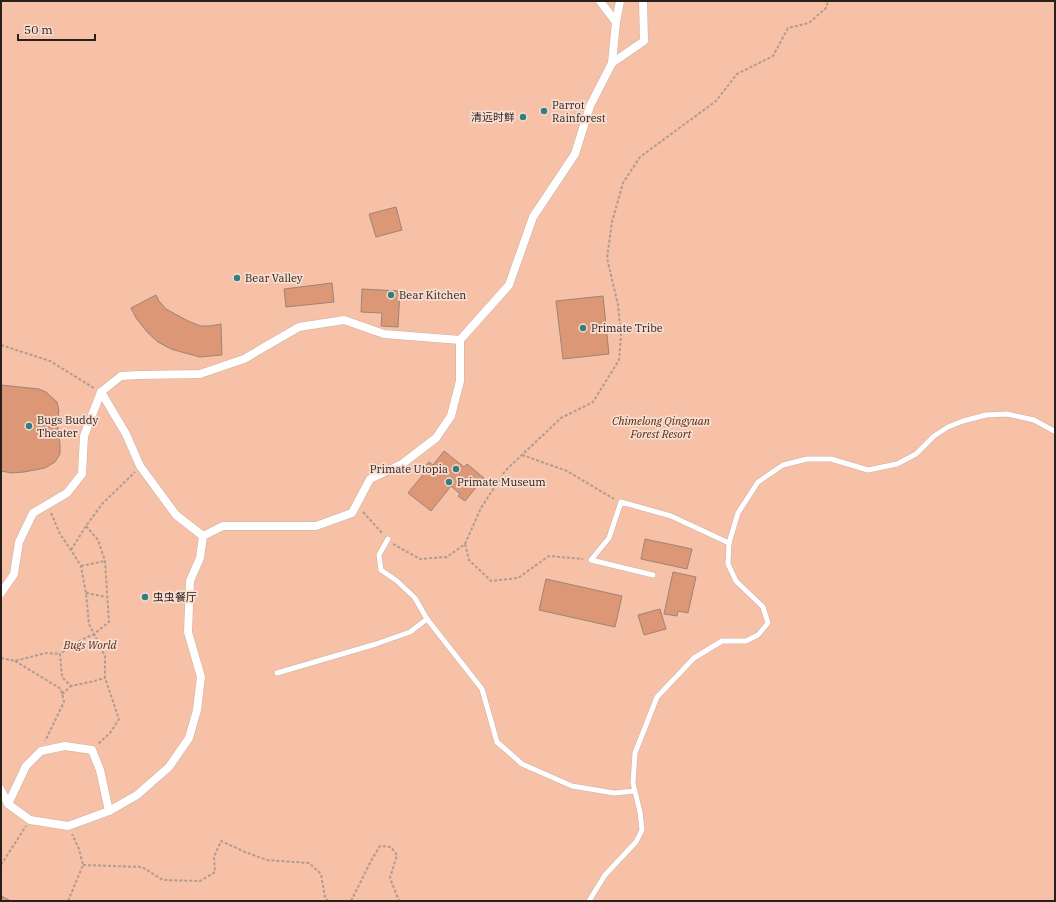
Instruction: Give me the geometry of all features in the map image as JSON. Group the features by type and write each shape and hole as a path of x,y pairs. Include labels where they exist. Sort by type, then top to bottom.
{"street":[{"path":"600,1 616,22"},
{"path":"203,536 223,526 316,526 352,513 370,479 402,464 436,438 451,416 460,380 460,340 509,285 533,217 575,154 590,106 612,62 616,22 620,1"},
{"path":"612,62 644,41 643,1"},
{"path":"1,593 14,574 19,542 33,513 67,493 82,474 84,436 101,392 121,376 200,374 244,359 299,327 344,320 384,334 460,340"},
{"path":"101,392 126,434 140,466 176,515 203,536"},
{"path":"1,790 8,804 30,820 68,826 109,810 137,795 169,767 189,738 197,710 200,677 188,632 190,581 200,558 203,536"},
{"path":"8,804 26,766 41,751 65,746 92,750 100,770 109,810"}],"lane":[{"path":"589,901 605,875 636,842 642,830 640,812 633,783 635,753 658,697 694,658 722,641 746,641 758,635 768,623 763,607 736,581 728,564 729,543 738,513 758,482 783,465 807,459 831,460 868,470 898,464 916,454 934,436 948,427 963,421 986,415 1007,414 1034,420 1054,431"},
{"path":"654,575 591,560 609,538 621,502 671,516 729,543"},
{"path":"388,539 379,555 381,570 415,598 427,620 482,689 497,742 522,764 572,786 614,793 635,791"},
{"path":"277,673 376,644 410,632 427,620"}],"path":[{"path":"356,504 392,544 420,558 447,557 465,544 481,508 506,471 561,418 593,402 618,360 621,335 620,320 607,258 612,222 623,183 640,158 716,101 737,74 773,56 788,28 809,23 826,8 828,1"},
{"path":"1,345 50,361 101,392"},
{"path":"522,455 567,471 618,502 621,502"},
{"path":"71,550 102,504 140,466"},
{"path":"48,504 60,534 81,566 86,593 89,624 105,656 105,678 119,719 110,733 92,750"},
{"path":"15,661 46,653 60,654 73,644 94,634 108,622 105,561 98,540 86,526"},
{"path":"465,544 469,560 491,581 518,578 549,556 591,560"},
{"path":"81,566 105,561"},
{"path":"86,593 107,597"},
{"path":"60,654 62,677 71,686"},
{"path":"1,658 15,661 61,689 64,702 41,751"},
{"path":"62,694 71,686 105,678"},
{"path":"1,865 30,820"},
{"path":"68,826 79,849 83,866 68,901"},
{"path":"83,866 142,867 163,880 200,881 215,872 214,857 221,841 266,860 309,863 321,874 325,897 328,901"},
{"path":"351,901 380,846 391,847 397,855 390,878 399,901"}],"green space":[{"name":"Chimelong Qingyuan Forest Resort","path":"1,1 1055,1 1055,901 1,901"}],"building":[{"path":"396,207 402,230 376,237 369,214"},
{"path":"332,283 334,302 286,307 284,289"},
{"path":"362,289 400,291 398,327 381,326 382,313 361,312"},
{"path":"156,295 166,309 188,321 201,326 221,324 222,355 200,357 171,349 158,342 147,332 136,318 131,308"},
{"name":"Primate Tribe","path":"603,296 609,354 563,359 556,301"},
{"name":"Bugs Buddy Theater","path":"1,385 39,389 46,392 57,402 59,411 57,421 60,454 55,462 45,468 24,472 12,473 1,471"},
{"name":"Primate Museum","path":"444,451 464,467 467,464 484,478 465,501 458,496 460,494 451,486 431,511 408,493 426,471 423,469 429,462 433,465"},
{"path":"645,539 692,549 687,569 641,559"},
{"path":"673,572 696,577 688,613 678,611 677,616 664,614"},
{"path":"546,579 622,596 615,627 539,610"},
{"path":"660,609 666,629 644,635 638,615"},
{"path":"1,896 11,901 1,901"}],"place":[{"name":"Parrot Rainforest","path":"544,111"},
{"name":"清远时鲜","path":"523,117"},
{"name":"Bear Valley","path":"237,278"},
{"name":"Bear Kitchen","path":"391,295"},
{"name":"Primate Tribe","path":"583,328"},
{"name":"Bugs Buddy Theater","path":"29,426"},
{"name":"Primate Utopia","path":"456,469"},
{"name":"Primate Museum","path":"449,482"},
{"name":"虫虫餐厅","path":"145,597"}],"park label":[{"name":"Bugs World","path":"90,645"}]}
